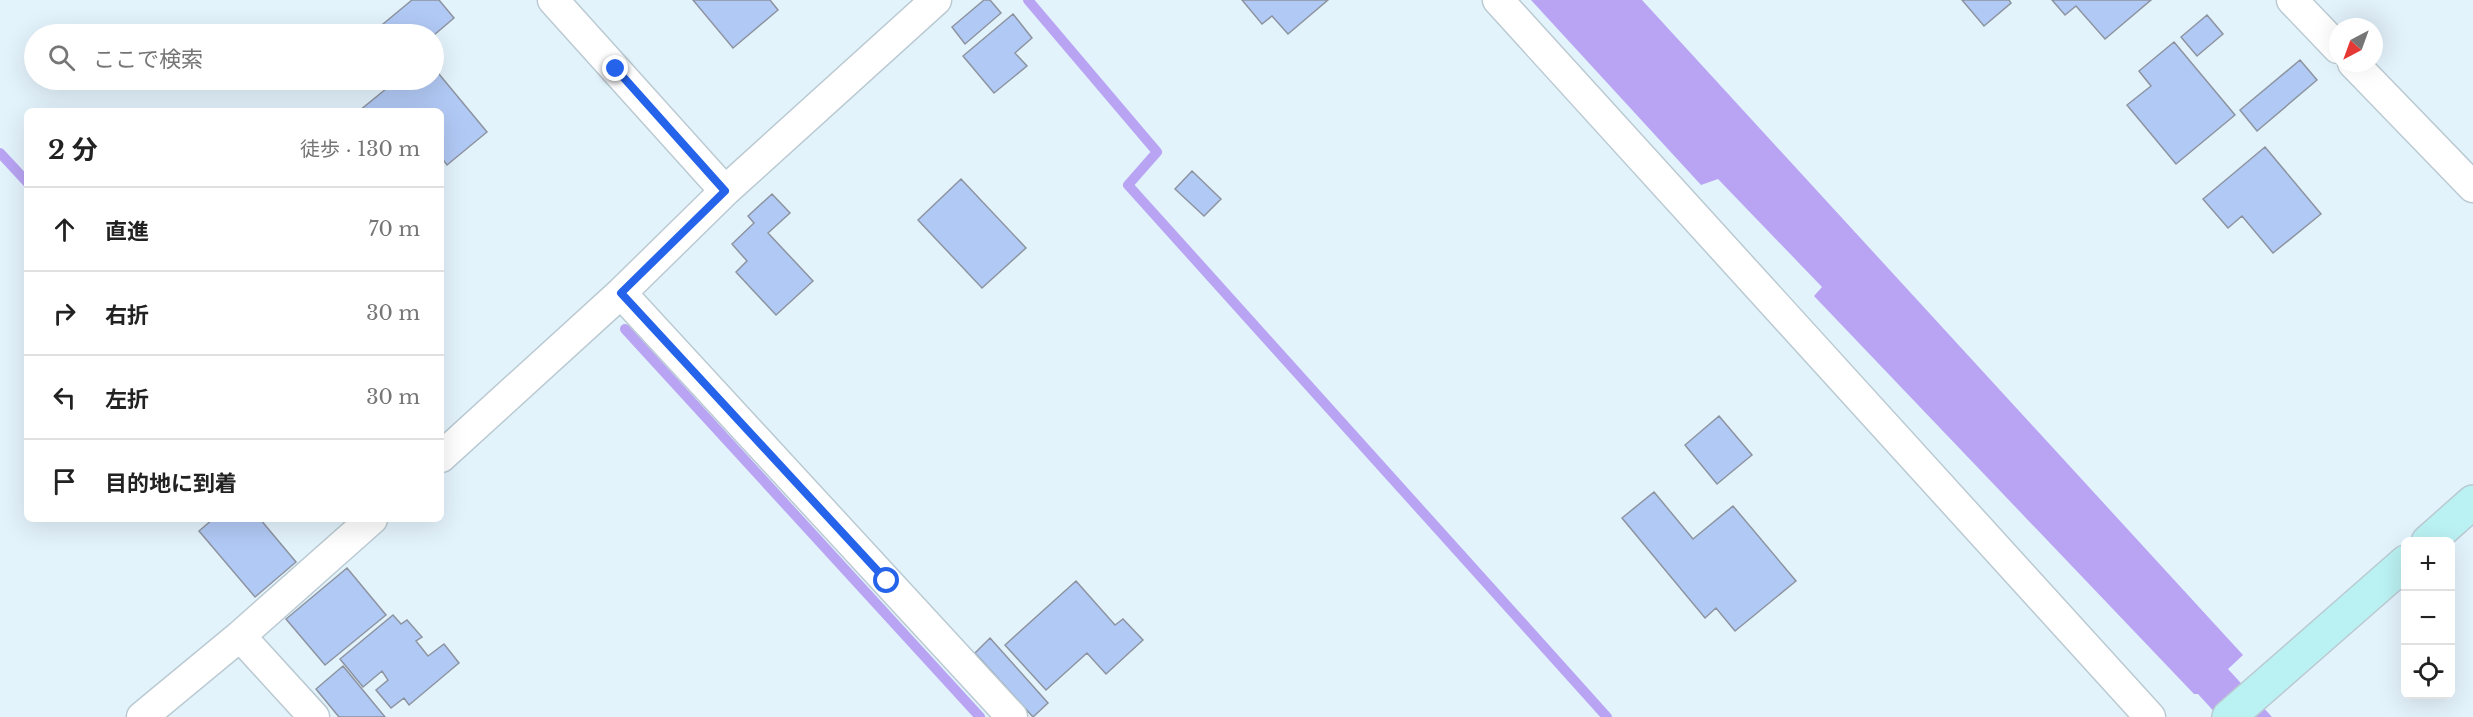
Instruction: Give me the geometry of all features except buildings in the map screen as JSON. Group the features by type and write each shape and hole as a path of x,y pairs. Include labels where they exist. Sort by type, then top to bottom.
{"street":[{"path":"553,0 725,191"},
{"path":"444,454 621,293 725,191 936,0"},
{"path":"1498,0 2150,717"},
{"path":"2292,0 2329,39"},
{"path":"2362,72 2473,187"},
{"path":"621,293 1012,717"},
{"path":"2434,537 2473,502"},
{"path":"142,717 240,636 369,522"},
{"path":"2229,717 2401,566"},
{"path":"240,636 314,717"}],"shaded area":[{"path":"1531,0 1642,0 2243,655 2228,669 2272,717 2219,717 2198,694 2194,694 1814,296 1822,287 1718,179 1701,185"}],"waterway":[{"path":"1028,0 1157,152 1128,185 1607,717"},
{"path":"0,153 24,179"},
{"path":"625,329 980,717"}],"route":[{"path":"616,69 725,191 621,293 887,581"}]}
